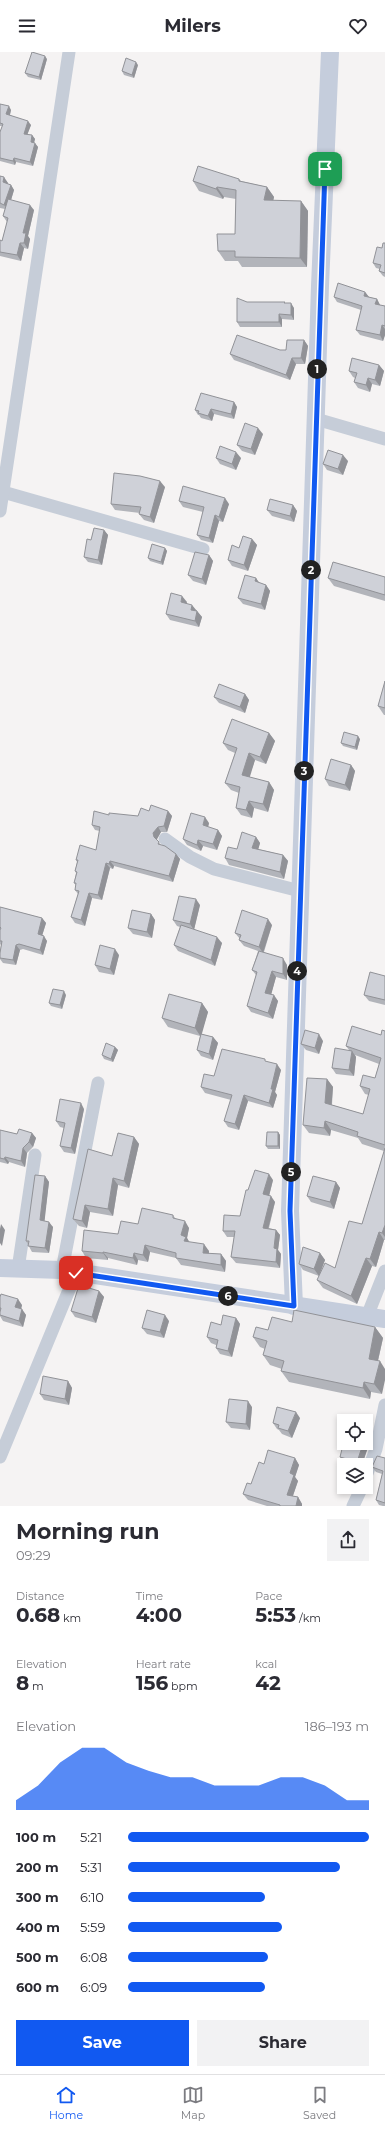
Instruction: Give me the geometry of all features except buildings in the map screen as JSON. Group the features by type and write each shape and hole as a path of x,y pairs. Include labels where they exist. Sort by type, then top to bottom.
{"street":[{"path":"0,511 3,492 4,459 69,52"},
{"path":"294,1306 290,1211 316,420 330,52"},
{"path":"316,420 385,439"},
{"path":"3,492 204,549"},
{"path":"165,839 190,857 214,869 300,891"},
{"path":"0,1457 69,1271 98,1083"},
{"path":"18,1268 34,1155"},
{"path":"0,1268 69,1271 294,1306 377,1317 385,1271"},
{"path":"373,1458 376,1449 385,1405"},
{"path":"353,1506 359,1494"}],"route":[{"path":"76,1273 294,1306 290,1211 325,169"}]}
